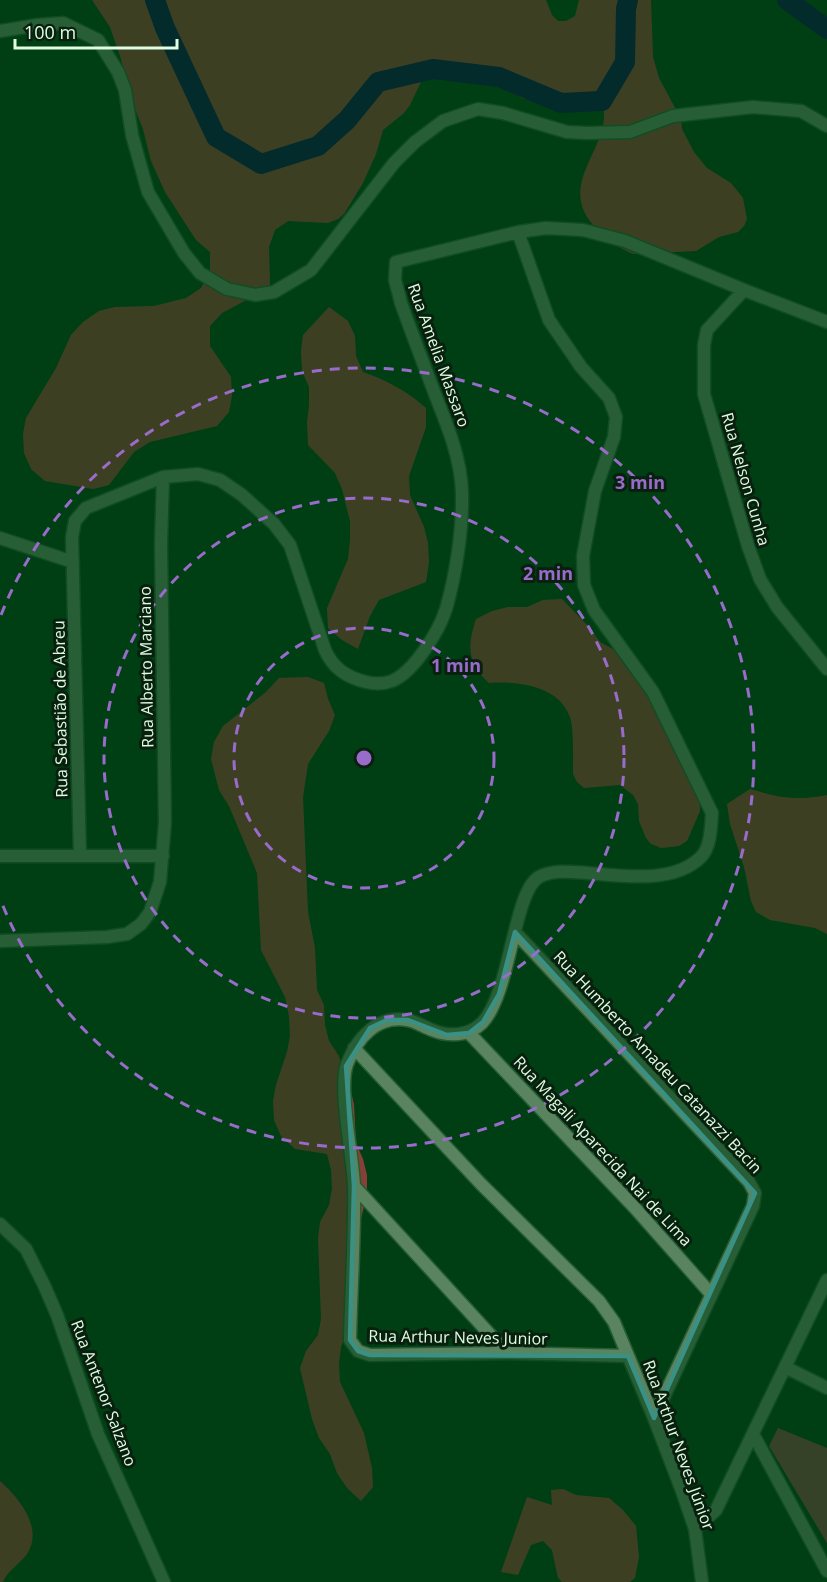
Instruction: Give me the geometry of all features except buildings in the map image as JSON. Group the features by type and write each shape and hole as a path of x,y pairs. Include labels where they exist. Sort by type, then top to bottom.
{"street":[{"path":"0,32 63,23 98,40 118,72 125,90 132,135 148,192 184,253 200,273 227,289 255,295 274,292 311,270 394,163 414,142 443,121 477,109 502,113 577,133 630,132 673,116 753,107 801,111 827,126"},
{"name":"Rua Amelia Massaro","path":"163,477 198,474 220,480 242,495 274,524 290,545 331,664 345,674 365,682 380,684 394,680 412,666 435,634 446,610 458,548 462,492 458,461 400,303 394,280 396,262 518,232 546,228 583,230 625,241 827,322"},
{"path":"469,1033 483,1022 499,994 527,891 538,877 561,871 655,876 683,869 703,856 711,834 712,813 653,692 594,610 584,585 583,556 593,502 614,436 616,417 609,398 581,367 549,320 518,232"},
{"name":"Rua Nelson Cunha","path":"744,290 707,330 704,345 704,394 748,546 760,579 777,607 827,669"},
{"name":"Rua Sebastião de Abreu","path":"80,856 72,537 75,521 86,508 163,477"},
{"name":"Rua Alberto Marciano","path":"0,941 107,937 127,934 141,924 150,912 160,882 164,856 161,555 163,477"},
{"path":"0,538 73,561"},
{"path":"0,855 164,856"},
{"name":"Rua Humberto Amadeu Catanazzi Bacin","path":"515,932 752,1187 755,1193 753,1206 654,1418"},
{"name":"Rua Arthur Neves Junior","path":"469,1033 447,1035 408,1020 387,1020 370,1028 354,1048 346,1066 344,1089 354,1186 350,1340 358,1351 370,1355 507,1353 628,1356"},
{"name":"Rua Magali Aparecida Nai de Lima","path":"469,1033 635,1208 711,1294"},
{"name":"Rua Arthur Neves Júnior","path":"354,1048 481,1184 599,1301 614,1322 654,1418 695,1529 702,1582"},
{"path":"354,1186 507,1353"},
{"name":"Rua Antenor Salzano","path":"0,1224 26,1250 44,1285 57,1315 98,1434 164,1582"},
{"path":"695,1529 716,1510 827,1280"},
{"path":"785,1366 827,1388"},
{"path":"753,1434 827,1571"}],"highlighted area":[{"path":"515,932 755,1193 654,1418 628,1356 370,1355 358,1351 350,1340 354,1186 346,1066 370,1028 387,1020 408,1020 447,1035 469,1033 483,1022 499,994"}],"shaded area":[{"path":"92,0 546,0 552,15 558,21 566,21 575,16 579,0 651,0 653,57 659,78 681,119 682,129 694,152 707,168 731,183 743,198 747,219 738,232 719,237 696,251 633,254 628,252 599,231 585,213 580,195 583,178 603,127 604,109 597,91 580,93 563,101 534,101 522,98 504,88 471,64 444,66 426,76 404,113 383,130 376,154 363,183 344,214 328,223 288,221 275,230 269,247 269,288 222,313 210,326 210,346 231,377 232,396 229,412 217,426 150,442 134,452 109,485 93,489 45,481 31,469 24,453 23,434 26,418 56,368 71,335 83,322 99,311 115,307 154,306 186,298 201,288 210,271 210,252 196,240 165,192 151,161 110,27"},
{"path":"329,307 348,321 355,336 356,356 363,372 396,387 426,408 426,427 409,476 410,495 424,527 428,543 429,562 426,582 379,600 370,616 358,649 342,640 328,628 327,608 348,559 350,521 342,489 335,473 308,445 309,387 302,371 303,335"},
{"path":"562,599 600,642 620,653 639,679 699,785 700,811 687,841 679,846 661,848 651,844 639,821 638,804 633,795 620,785 584,788 577,782 573,774 570,717 556,698 536,687 524,684 489,683 476,668 470,646 476,619 492,611 508,607 527,607 543,600"},
{"path":"308,677 324,683 335,715 329,731 308,764 303,797 308,912 315,948 317,990 324,1005 329,1041 339,1056 350,1088 354,1104 356,1143 367,1175 367,1194 359,1227 353,1314 341,1347 339,1363 340,1382 364,1433 372,1468 373,1487 361,1501 347,1488 337,1473 330,1454 319,1438 300,1368 306,1351 318,1335 321,1319 318,1238 320,1222 329,1205 332,1189 331,1170 327,1154 295,1149 281,1136 274,1120 273,1101 276,1085 290,1036 289,1016 285,997 261,950 257,873 229,806 219,790 211,759 214,742 223,726 266,692 279,678"},
{"path":"750,789 788,798 827,795 827,934 815,928 770,920 756,912 730,824 727,804"},
{"path":"778,1428 827,1448 827,1543 769,1446"},
{"path":"0,1481 15,1496 27,1514 33,1534 32,1544 27,1554 7,1574 3,1582 0,1582"},
{"path":"563,1489 576,1495 609,1498 636,1526 639,1557 635,1578 630,1582 562,1582 558,1578 552,1550 543,1541 531,1545 518,1575 501,1572 527,1497 552,1505 551,1490"}],"waterway":[{"path":"155,0 165,28 216,137 261,164 318,146 347,120 378,82 433,69 499,77 561,103 602,101 625,62 628,0"},
{"path":"787,0 827,29"}]}
